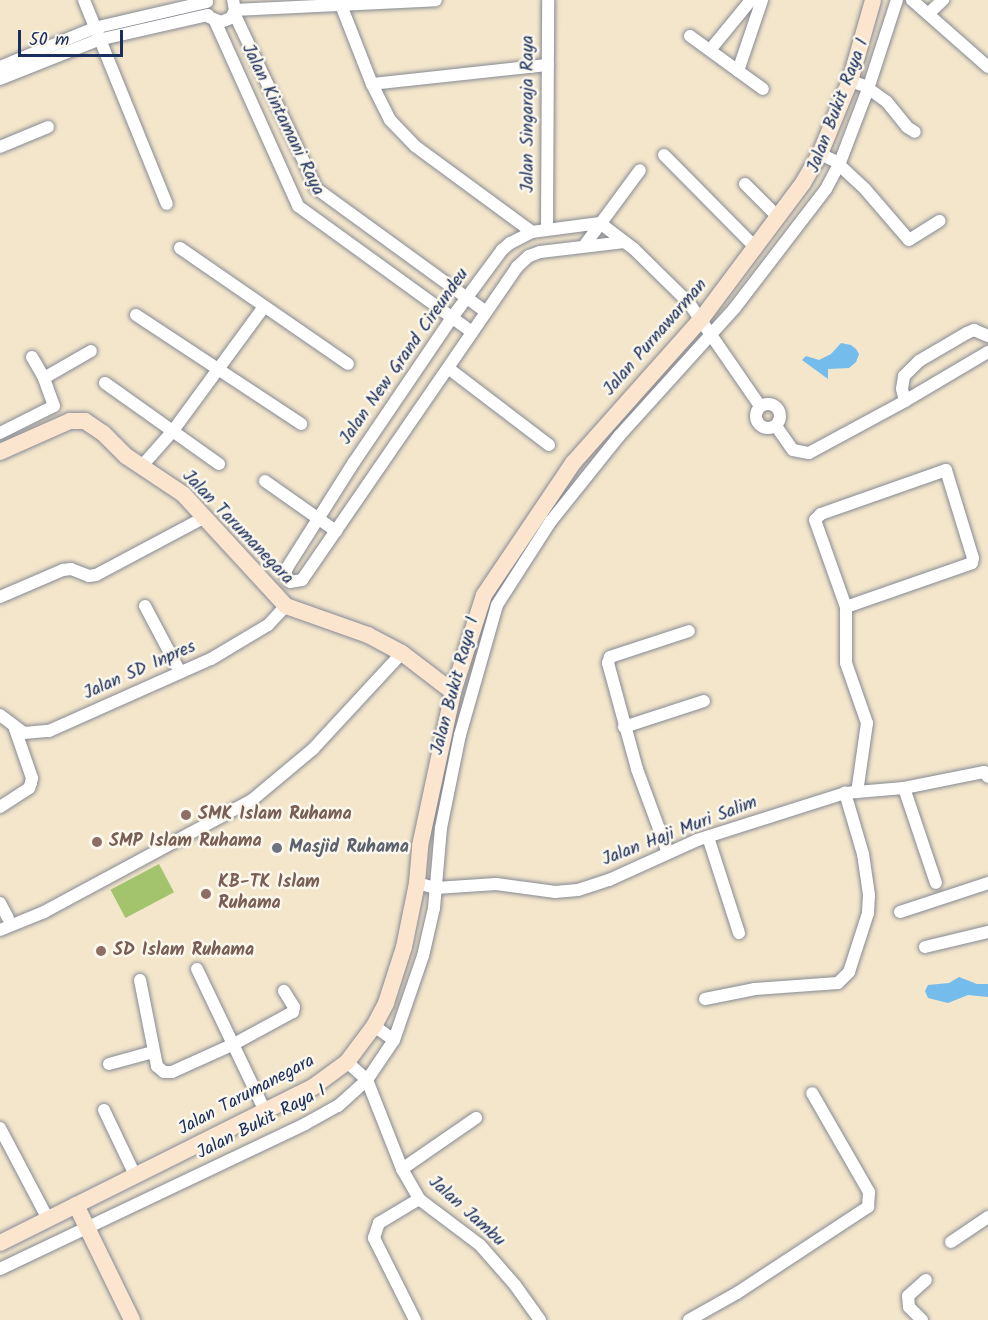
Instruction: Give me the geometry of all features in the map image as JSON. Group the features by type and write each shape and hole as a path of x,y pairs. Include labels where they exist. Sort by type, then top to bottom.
{"street":[{"path":"84,0 98,40 167,204"},
{"path":"0,79 98,40 211,18 226,21 234,8 340,2 436,0"},
{"name":"Jalan Singaraja Raya","path":"547,228 548,0"},
{"path":"710,50 751,0"},
{"path":"738,71 762,0"},
{"name":"Jalan Purnawarman","path":"453,692 484,595 566,472 614,429 778,217 830,159 873,0"},
{"name":"Jalan Bukit Raya I","path":"0,1269 82,1217 305,1124 339,1106 394,1040 423,956 428,885 460,735 497,605 614,429 734,309 810,213 830,159 868,89 897,0"},
{"path":"912,0 988,67"},
{"path":"928,14 943,0"},
{"path":"0,67 94,27 207,1"},
{"name":"Jalan Kintamani Raya","path":"207,1 211,18 298,206 472,332"},
{"path":"340,2 372,84 390,120 415,146 532,232"},
{"name":"Jalan Kintamani Raya","path":"234,8 317,189 486,312"},
{"path":"690,36 763,89"},
{"path":"372,84 548,65"},
{"path":"850,81 868,89 887,102 907,127 915,132"},
{"path":"0,147 48,127"},
{"path":"664,155 756,245 774,257"},
{"path":"830,159 865,189 909,240 940,221"},
{"path":"584,246 640,170"},
{"path":"745,184 778,217"},
{"path":"600,223 634,249 702,318 760,406 767,403 775,405 780,412 780,419 776,426 794,450 809,453 986,358"},
{"name":"Jalan New Grand Cireundeu","path":"336,531 302,580 290,582 285,574 318,519 451,318 502,250 510,243 532,232 547,228 600,223"},
{"path":"266,481 336,531 517,267 530,256 540,252 624,242"},
{"path":"180,248 263,308 348,364"},
{"path":"141,467 172,432 263,308"},
{"path":"135,315 301,424"},
{"path":"905,401 902,389 904,376 920,361 974,330 988,336"},
{"path":"44,378 91,351"},
{"path":"0,433 54,406 44,378 32,357"},
{"path":"448,368 549,445"},
{"path":"105,382 219,464"},
{"name":"Jalan Tarumanegara","path":"0,452 70,421 85,421 104,434 141,467 183,494 286,606 334,621 402,653 453,692 420,846 428,885 386,1003 350,1064 313,1087 135,1175 82,1217 48,1219 0,1243"},
{"path":"705,999 746,990 838,983 849,972 868,913 869,896 851,793 867,723 846,663 846,607 815,520 821,513 946,470 973,558 972,563 846,607"},
{"path":"0,597 63,570 71,569 89,576 96,575 205,517"},
{"path":"145,606 180,672"},
{"name":"Jalan SD Inpres","path":"0,715 24,733 49,731 234,646 268,625 286,606"},
{"path":"668,853 624,727 608,663 610,657 689,631"},
{"path":"0,930 44,912 252,800 313,749 402,653"},
{"path":"624,727 705,701"},
{"path":"0,807 29,788 32,778 14,725"},
{"name":"Jalan Haji Muri Salim","path":"428,885 496,884 555,892 578,890 609,880 708,837 851,793 904,788 987,772"},
{"path":"904,788 936,883"},
{"path":"708,837 739,933"},
{"path":"900,912 988,883"},
{"path":"0,903 8,918"},
{"path":"925,947 988,932"},
{"path":"197,969 265,1111"},
{"path":"140,980 153,1052 157,1066 164,1072 172,1072 234,1044 293,1012 294,1007 284,991"},
{"path":"374,1026 394,1040"},
{"path":"109,1064 153,1052"},
{"name":"Jalan Jambu","path":"350,1064 365,1077 402,1169 419,1199 480,1245 515,1285 540,1320"},
{"path":"689,1320 737,1293 868,1207 869,1192 812,1093"},
{"path":"104,1110 135,1175"},
{"path":"402,1169 476,1118"},
{"path":"0,1128 48,1219"},
{"path":"415,1320 374,1238 379,1223 419,1199"},
{"path":"82,1217 132,1320"},
{"path":"951,1242 988,1217"},
{"path":"922,1320 909,1306 908,1296 926,1280"}],"green space":[{"path":"159,864 174,892 125,918 110,890"}],"water":[{"path":"841,343 851,345 859,354 856,362 849,368 828,369 828,379 802,360 806,356 819,360 831,354"},
{"path":"959,977 977,984 988,984 988,997 968,995 948,1003 928,998 925,991 928,985 949,983"}],"place":[{"name":"SMK Islam Ruhama","path":"186,815"},
{"name":"SMP Islam Ruhama","path":"97,842"},
{"name":"Masjid Ruhama","path":"277,848"},
{"name":"KB-TK Islam Ruhama","path":"206,894"},
{"name":"SD Islam Ruhama","path":"101,951"}]}
